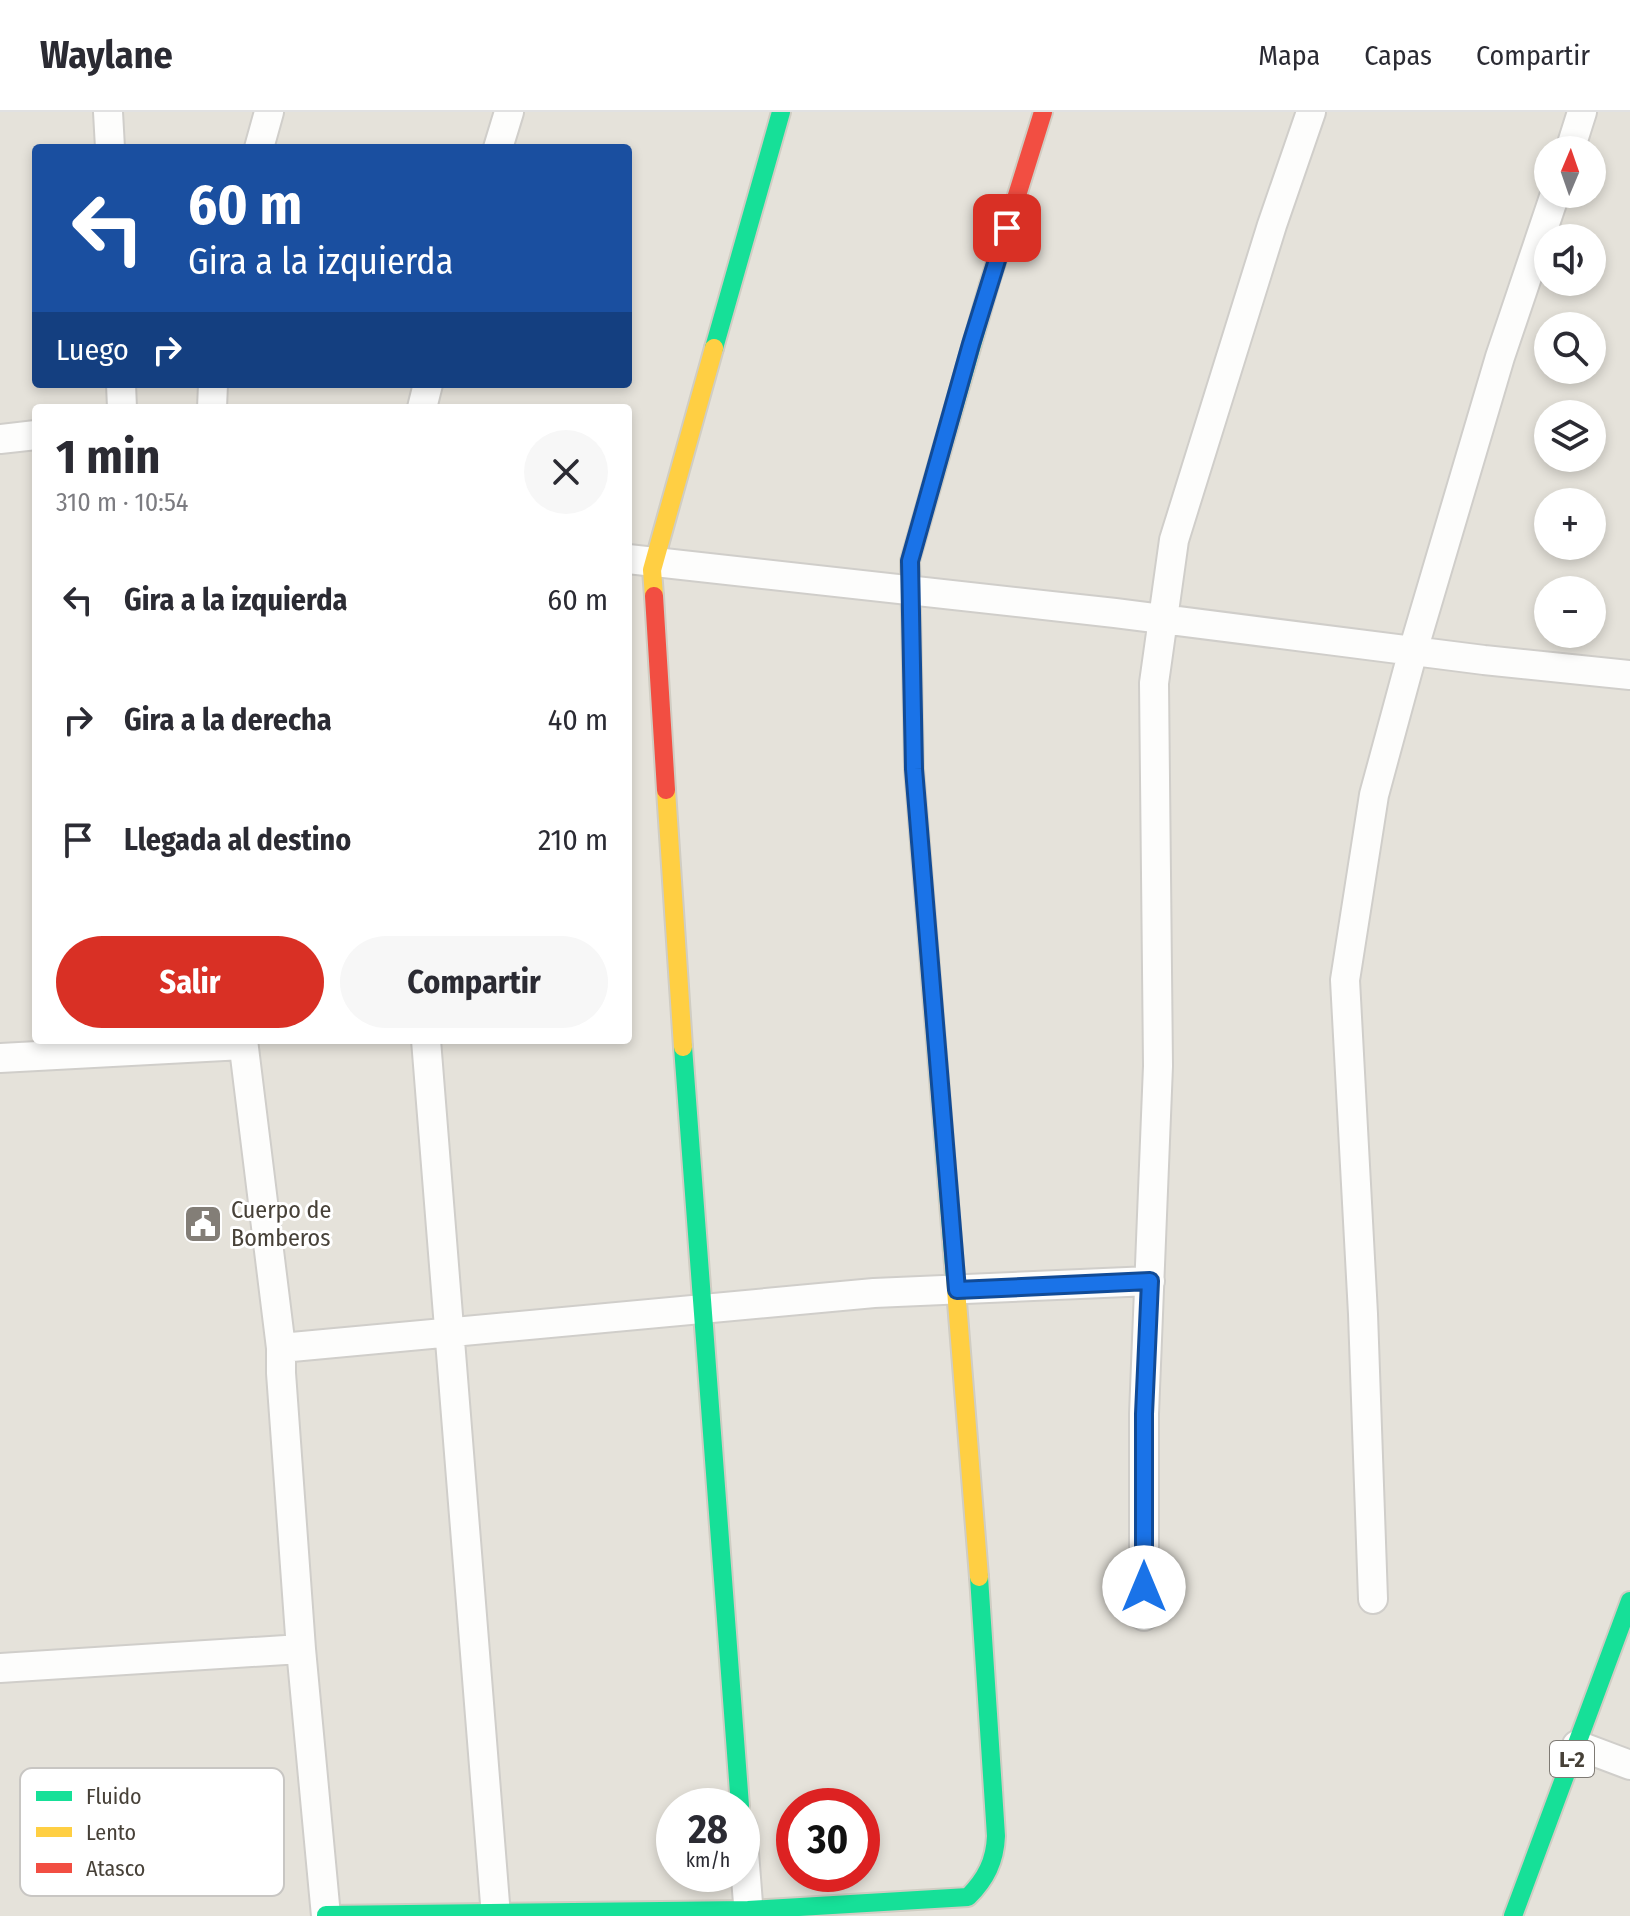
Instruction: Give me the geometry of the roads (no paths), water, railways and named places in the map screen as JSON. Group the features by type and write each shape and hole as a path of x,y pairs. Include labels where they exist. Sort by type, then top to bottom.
{"street":[{"path":"108,112 110,144"},
{"path":"260,144 269,112"},
{"path":"499,144 509,112"},
{"path":"641,560 781,112"},
{"path":"243,1044 281,1348 301,1649 326,1915 749,1913 968,1897 988,1875 994,1862 996,1836 978,1559 914,769 910,561 971,344 1043,112"},
{"path":"1144,1616 1144,1414 1158,1066 1154,683 1174,540 1272,225 1311,112"},
{"path":"1574,136 1582,112"},
{"path":"1373,1599 1363,1314 1345,980 1374,795 1500,357 1550,208"},
{"path":"0,439 32,435"},
{"path":"641,560 1630,675"},
{"path":"641,560 652,570 686,1093 739,1788"},
{"path":"0,1058 213,1044"},
{"path":"426,1044 496,1915"},
{"path":"281,1348 874,1293 1150,1281"},
{"name":"L-2","path":"1513,1916 1630,1601"},
{"path":"0,1668 301,1649"},
{"path":"1577,1745 1630,1765"},
{"path":"747,1892 749,1913"}],"place":[{"name":"Cuerpo de Bomberos","path":"203,1224"}]}
